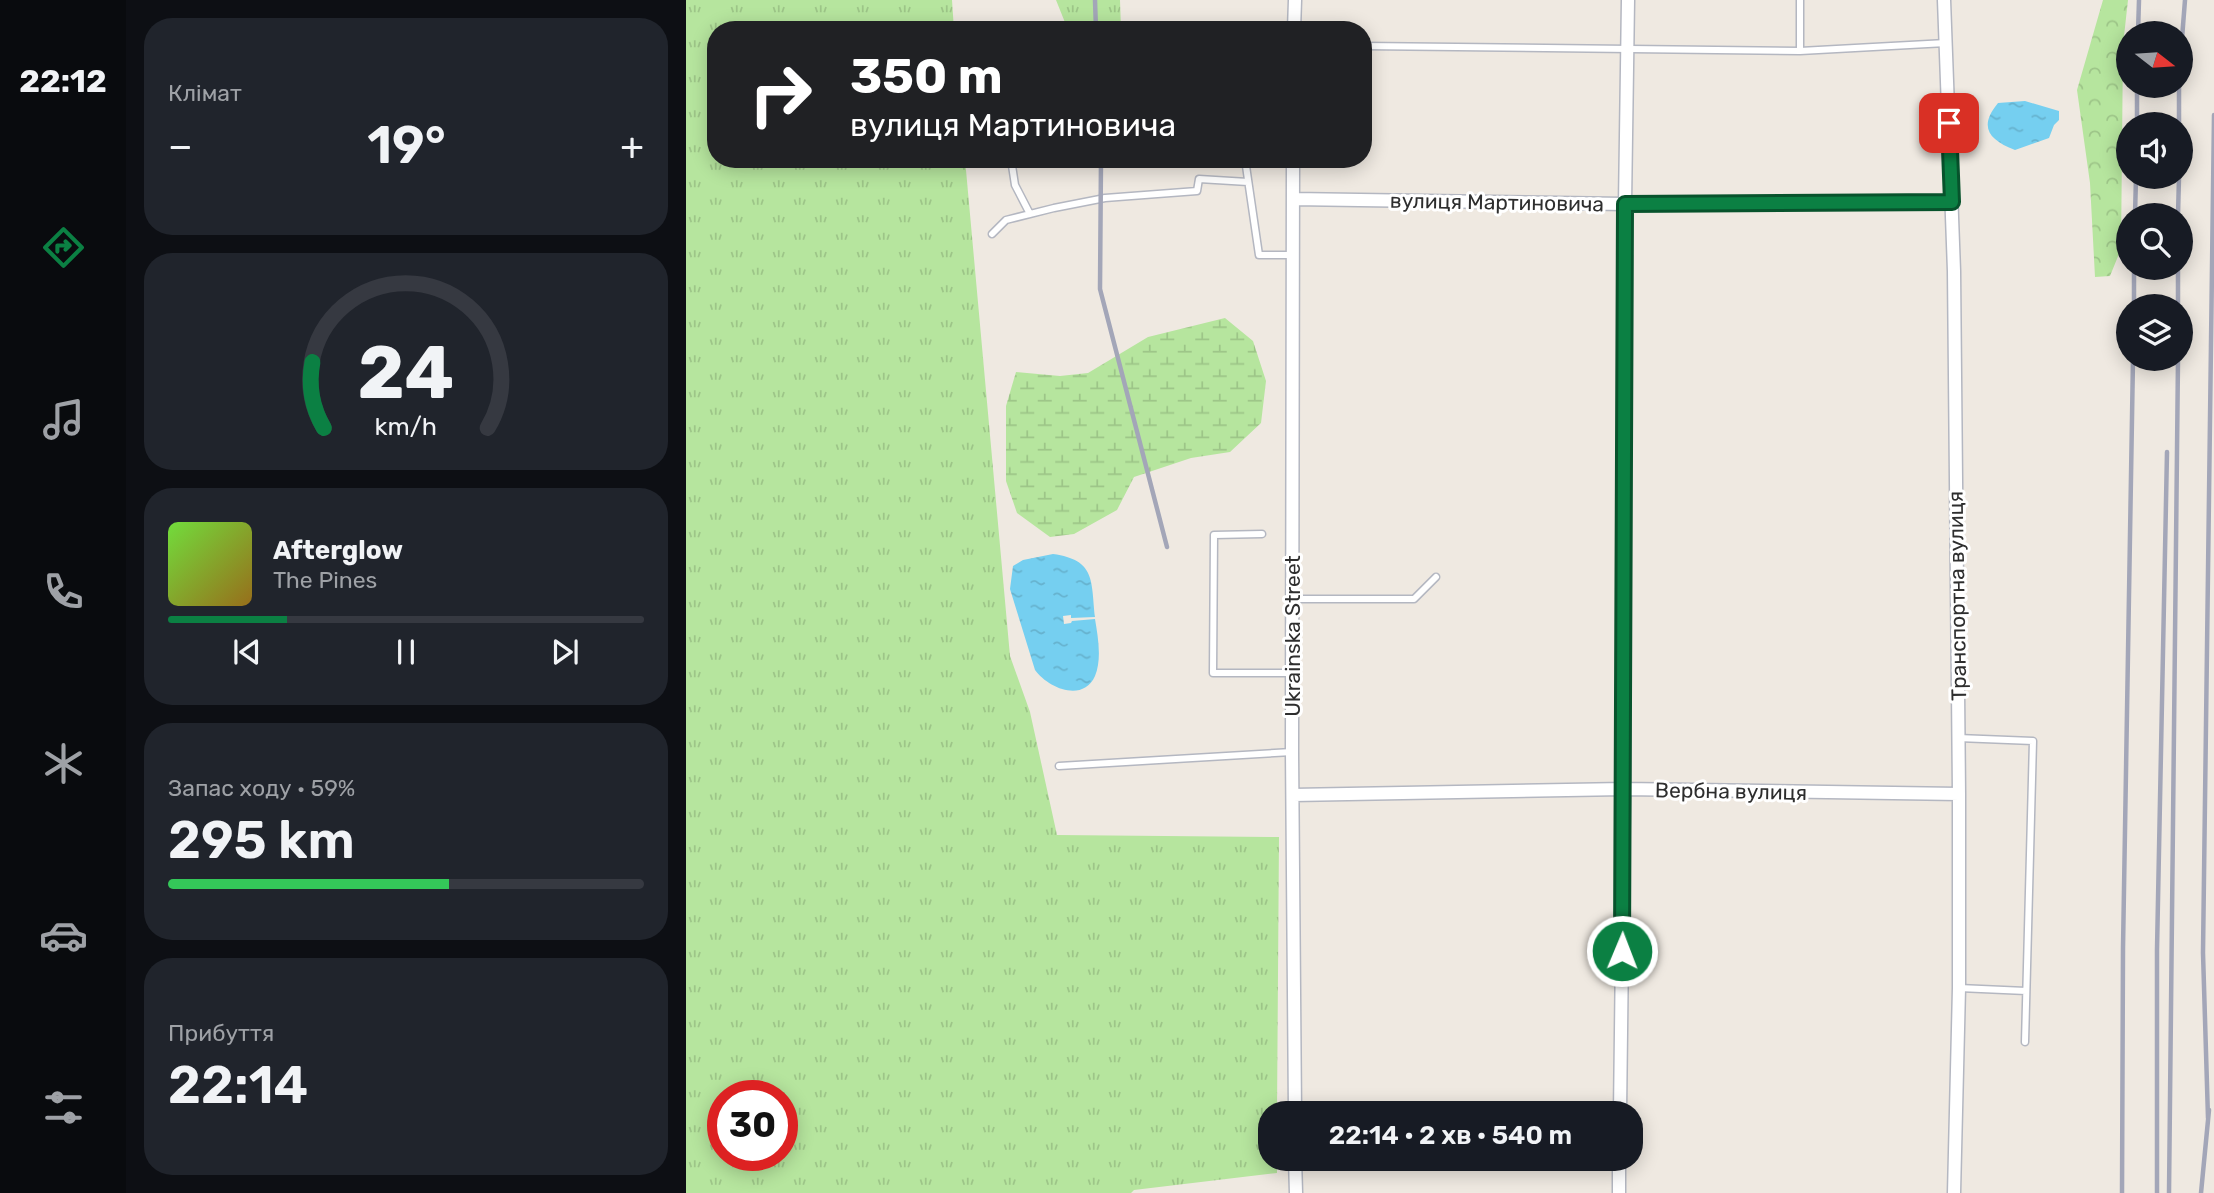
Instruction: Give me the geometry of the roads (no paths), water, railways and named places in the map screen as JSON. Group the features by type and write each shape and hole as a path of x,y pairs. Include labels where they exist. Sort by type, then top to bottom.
{"street":[{"path":"1294,21 1295,0"},
{"path":"1620,1101 1628,0"},
{"name":"Транспортна вулиця","path":"1944,0 1952,202 1959,794 1959,988 1954,1193"},
{"name":"Ukrainska Street","path":"1293,168 1292,752 1295,1101"},
{"name":"вулиця Мартиновича","path":"1293,199 1625,204 1952,202"},
{"name":"Вербна вулиця","path":"1293,794 1624,789 1959,794"},
{"path":"1296,1171 1296,1193"},
{"path":"1619,1171 1619,1193"}],"lane":[{"path":"1800,0 1800,51"},
{"path":"1372,46 1800,51 1946,43"},
{"path":"1013,168 1016,185 1030,214"},
{"path":"1246,168 1259,255 1293,255"},
{"path":"992,234 1006,220 1105,198 1197,191 1199,179 1248,182"},
{"path":"1262,534 1214,535 1213,673 1292,673"},
{"path":"1292,599 1414,599 1436,578"},
{"path":"1958,738 2033,741 2025,1042"},
{"path":"1059,766 1292,752"},
{"path":"1959,988 2026,991"}],"water":[{"path":"2025,101 2059,111 2059,120 2049,138 2015,150 1993,137 1989,132 1989,119 1998,103"},
{"path":"1053,554 1077,561 1089,574 1091,583 1095,617 1063,616 1064,624 1095,619 1099,655 1095,676 1090,684 1074,691 1057,687 1035,670 1010,589 1013,566 1023,560"}],"railway":[{"path":"1095,0 1096,21"},
{"path":"2138,21 2139,0"},
{"path":"2183,21 2185,0"},
{"path":"2137,98 2137,112"},
{"path":"2179,98 2179,112"},
{"path":"2208,1118 2203,953 2214,115"},
{"path":"1101,168 1100,289 1167,547"},
{"path":"2135,203 2136,189"},
{"path":"2178,203 2179,189"},
{"path":"2134,280 2134,294"},
{"path":"2178,280 2178,294"},
{"path":"2122,1193 2123,948 2133,371"},
{"path":"2169,1193 2178,371"},
{"path":"2157,1193 2157,950 2167,452"},
{"path":"2201,1193 2209,1110"}]}
